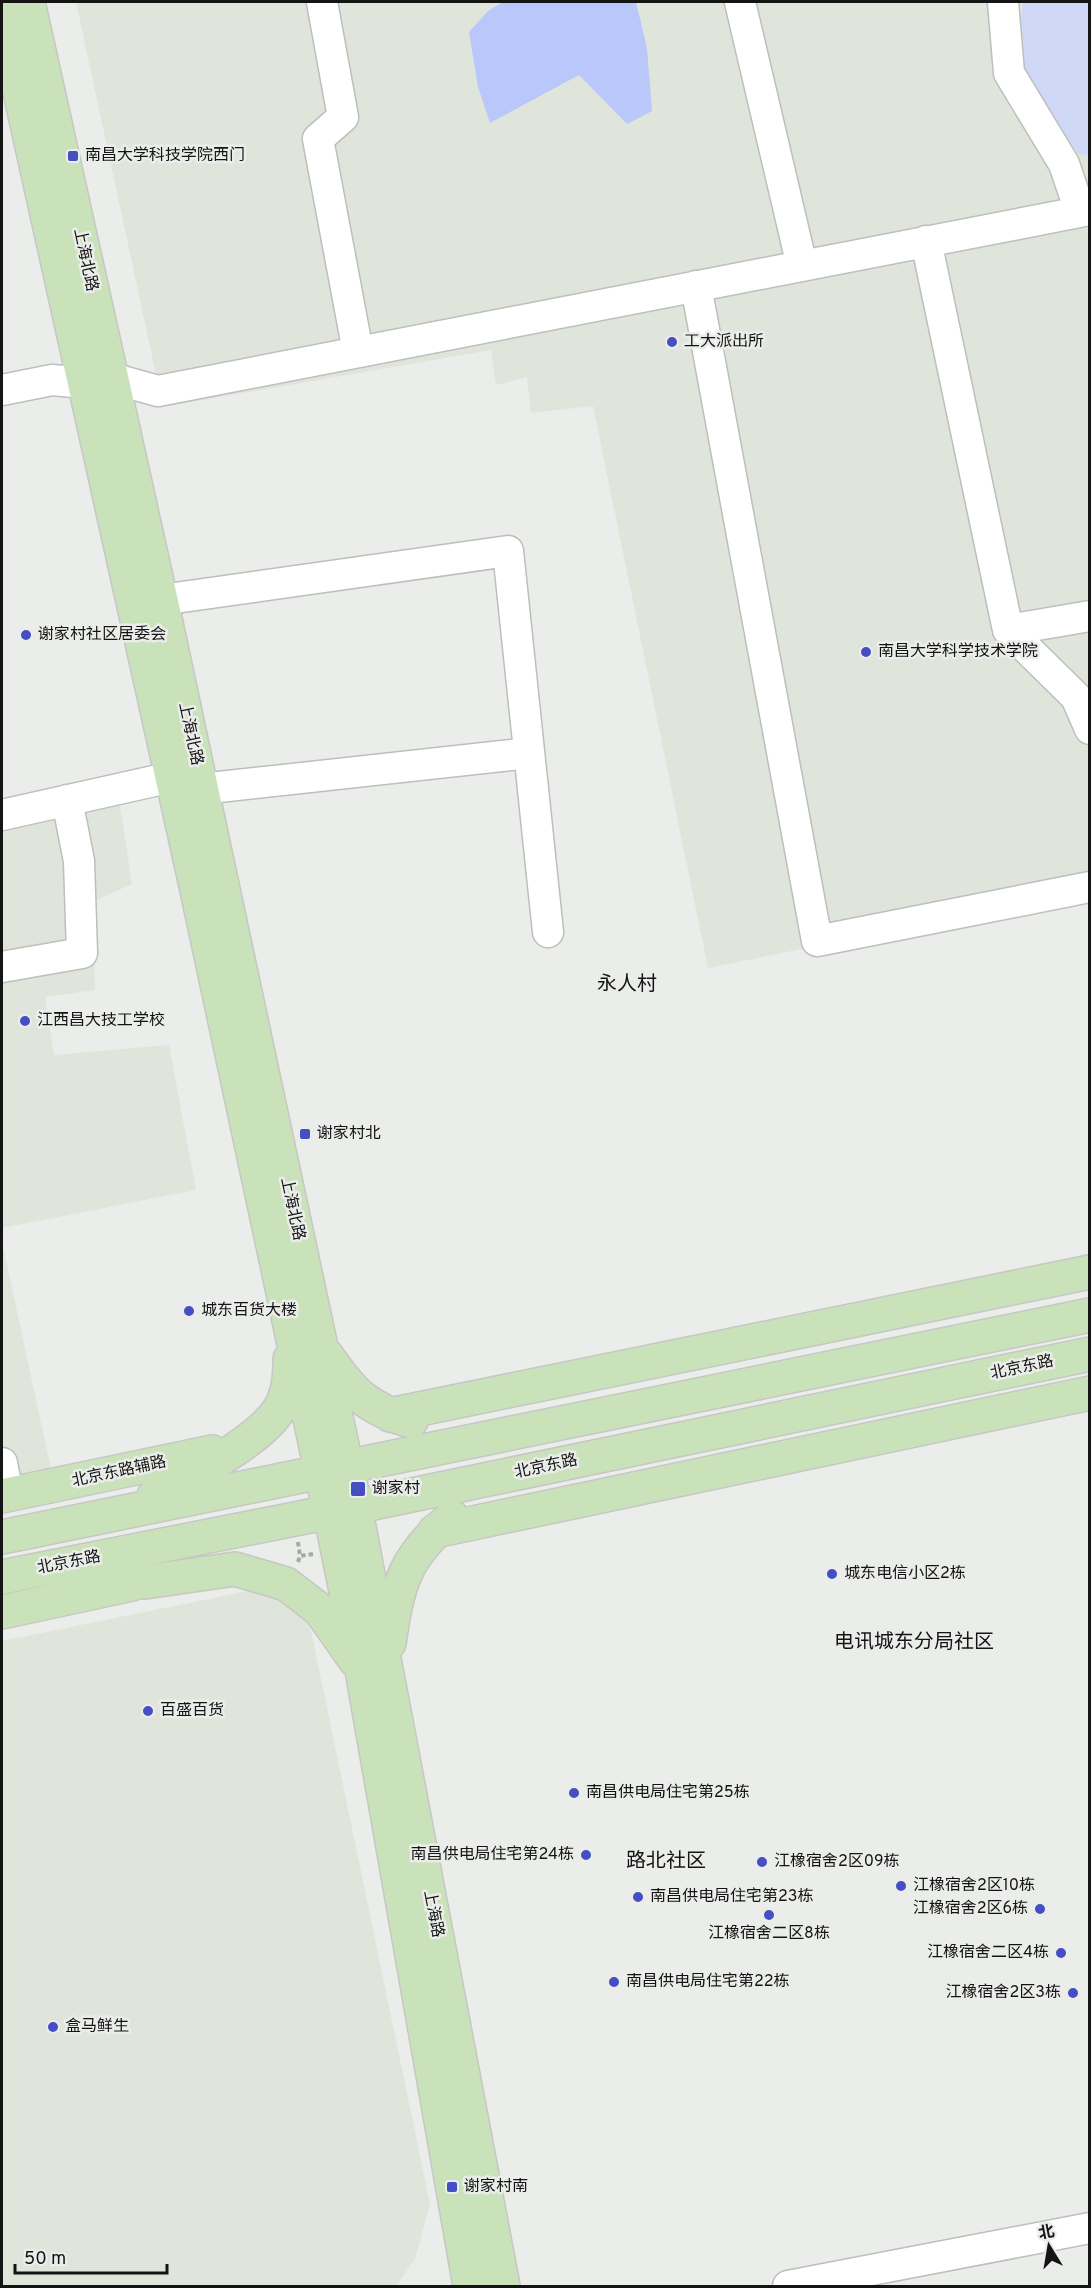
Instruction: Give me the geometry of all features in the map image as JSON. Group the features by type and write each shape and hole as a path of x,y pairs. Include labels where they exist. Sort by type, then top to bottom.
{"main road":[{"name":"上海北路","path":"28,2 98,381 187,783 321,1349 334,1469"},
{"name":"上海北路","path":"2,11 98,381 161,600 187,783 291,1327 334,1469"},
{"path":"390,1415 1089,1272"},
{"path":"2,1537 1089,1315"},
{"path":"125,1512 237,1447 269,1422 280,1408 290,1381 291,1327"},
{"path":"321,1349 347,1385 381,1413 415,1422 502,1436"},
{"name":"北京东路","path":"2,1577 343,1509 1089,1354"},
{"path":"435,1531 1089,1393"},
{"name":"北京东路辅路","path":"5,1496 237,1447"},
{"name":"上海路","path":"334,1469 503,2286"},
{"path":"374,1668 397,1592 420,1548 435,1531 472,1500 530,1470"},
{"path":"60,1564 145,1582"},
{"path":"2,1612 145,1582 234,1569 286,1584 320,1610 374,1668"},
{"name":"上海路","path":"374,1668 470,2286"}],"lane":[{"path":"322,2 343,117 318,139 358,352"},
{"path":"740,2 802,266"},
{"path":"2,390 52,380 98,381 158,391 1085,210 1064,164 1009,73 1004,2"},
{"path":"926,241 1008,630 1076,697 1089,729"},
{"path":"696,286 817,941 1089,887"},
{"path":"161,600 508,551 548,932"},
{"path":"1008,630 1089,616"},
{"path":"2,815 67,800 187,783 529,753"},
{"path":"2,967 82,953 79,861 67,800"},
{"path":"2,1463 5,1496"},
{"path":"788,2286 1089,2229"}],"shaded area":[{"name":"南昌大学科学技术学院","path":"76,2 1089,2 1089,891 708,968 593,406 531,413 527,377 496,385 491,350 163,407"},
{"path":"503,2 636,2 647,48 652,111 627,124 579,75 490,123 478,87 469,32 488,11"},
{"path":"1023,2 1089,2 1089,156 1079,154 1027,86 1017,53"},
{"name":"江西昌大技工学校","path":"117,786 132,884 92,902 95,990 45,997 54,1055 169,1045 196,1190 2,1228 2,810"},
{"path":"2,1242 51,1469 2,1479"},
{"path":"253,1590 292,1603 310,1626 430,2204 415,2259 396,2286 2,2286 2,1641"}],"place":[{"name":"南昌大学科技学院西门","path":"73,156"},
{"name":"工大派出所","path":"672,342"},
{"name":"谢家村社区居委会","path":"26,635"},
{"name":"南昌大学科学技术学院","path":"866,652"},
{"name":"江西昌大技工学校","path":"25,1021"},
{"name":"谢家村北","path":"305,1134"},
{"name":"城东百货大楼","path":"189,1311"},
{"name":"谢家村","path":"358,1489"},
{"name":"城东电信小区2栋","path":"832,1574"},
{"name":"百盛百货","path":"148,1711"},
{"name":"南昌供电局住宅第25栋","path":"574,1793"},
{"name":"南昌供电局住宅第24栋","path":"586,1855"},
{"name":"江橡宿舍2区09栋","path":"762,1862"},
{"name":"江橡宿舍2区10栋","path":"901,1886"},
{"name":"南昌供电局住宅第23栋","path":"638,1897"},
{"name":"江橡宿舍2区6栋","path":"1040,1909"},
{"name":"江橡宿舍二区8栋","path":"769,1915"},
{"name":"江橡宿舍二区4栋","path":"1061,1953"},
{"name":"南昌供电局住宅第22栋","path":"614,1982"},
{"name":"江橡宿舍2区3栋","path":"1073,1993"},
{"name":"盒马鲜生","path":"53,2027"},
{"name":"谢家村南","path":"452,2187"}],"district":[{"name":"永人村","path":"627,985"},
{"name":"电讯城东分局社区","path":"914,1643"},
{"name":"路北社区","path":"666,1862"}]}
